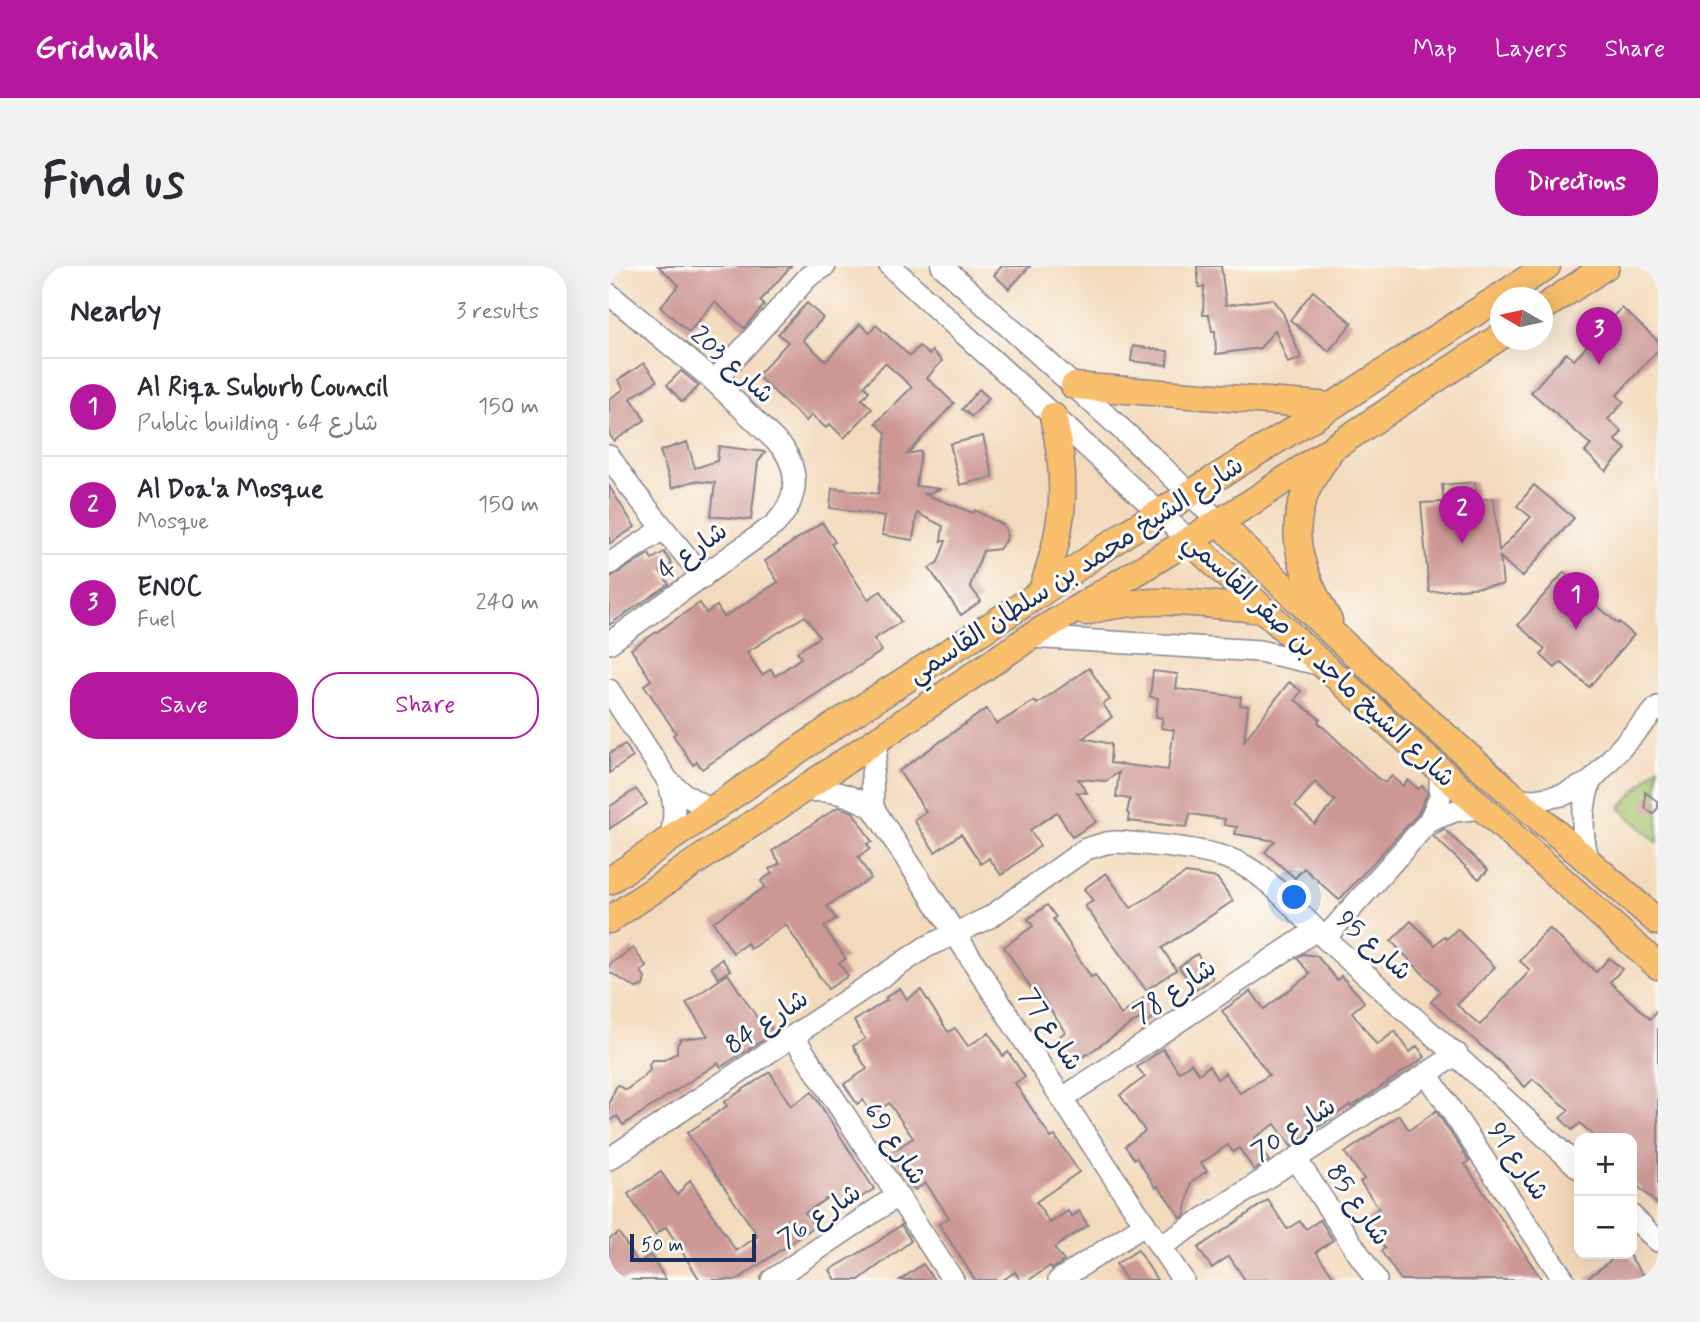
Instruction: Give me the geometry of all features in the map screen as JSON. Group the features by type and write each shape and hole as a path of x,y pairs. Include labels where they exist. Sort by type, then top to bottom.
{"main road":[{"name":"شارع الشيخ محمد بن سلطان القاسمي","path":"609,881 832,727 1041,593 1160,512 1547,266"},
{"path":"1553,301 1606,266"},
{"name":"شارع الشيخ محمد بن سلطان القاسمي","path":"609,920 1030,637 1219,522 1490,343"},
{"path":"1074,386 1332,405"},
{"path":"1041,593 1054,557 1062,508 1061,449 1053,416"},
{"path":"1335,447 1312,476 1305,492 1299,518 1298,545 1306,579 1338,637"},
{"name":"شارع الشيخ ماجد بن صقر القاسمي","path":"1219,522 1290,595 1658,922"},
{"name":"شارع الشيخ ماجد بن صقر القاسمي","path":"1189,540 1262,610 1658,966"},
{"path":"1063,618 1095,609 1161,601 1262,610"}],"street":[{"name":"شارع الشيخ ماجد بن صقر القاسمي","path":"891,266 1189,540"},
{"name":"شارع الشيخ ماجد بن صقر القاسمي","path":"942,266 1219,522"},
{"path":"714,381 816,269"},
{"name":"شارع 203","path":"609,294 714,381 783,448 795,475 794,491"},
{"path":"609,456 703,578"},
{"name":"شارع 4","path":"609,643 774,525 791,504 794,491"},
{"path":"609,564 663,528"},
{"path":"1030,637 1259,651 1323,665"},
{"path":"609,690 668,781 674,803 670,839"},
{"path":"1519,799 1534,800 1556,796 1590,782 1658,706"},
{"path":"799,792 813,789 843,793 873,808 872,774 879,739"},
{"path":"1429,821 1440,797 1440,771"},
{"path":"668,781 710,810"},
{"path":"1589,861 1582,829 1590,782"},
{"name":"شارع 77","path":"873,808 1144,1225 1183,1280"},
{"path":"1429,821 1455,811 1482,808"},
{"name":"شارع 78","path":"1063,1098 1320,934 1429,821"},
{"name":"شارع 95","path":"955,932 991,917 1086,849 1096,845 1116,842 1211,854 1235,861 1268,883 1320,934 1457,1054 1574,1163"},
{"name":"شارع 84","path":"609,1159 926,947 955,932"},
{"name":"شارع 69","path":"793,1036 953,1280"},
{"name":"شارع 70","path":"1160,1248 1457,1054"},
{"name":"شارع 91","path":"1427,1074 1564,1280"},
{"name":"شارع 85","path":"1296,1159 1376,1280"},
{"name":"شارع 76","path":"772,1280 897,1196"},
{"path":"1637,1221 1658,1241"},
{"path":"1059,1280 1144,1225"}],"green space":[{"path":"1658,766 1658,843 1620,808"}],"building":[{"path":"658,266 791,266 760,301 764,305 744,328 715,302 689,332 660,307 679,285"},
{"path":"1002,266 1030,266 1009,289 994,275"},
{"path":"1197,266 1221,266 1226,305 1272,299 1283,313 1301,358 1288,363 1275,330 1260,348 1216,354 1215,331 1212,331 1209,315 1203,315 1204,287 1199,287"},
{"path":"1313,291 1352,323 1329,351 1290,320"},
{"path":"807,303 823,318 803,340 826,361 860,324 870,333 876,325 910,356 919,346 929,355 932,351 942,361 927,378 954,403 907,454 921,451 916,486 941,489 925,494 973,513 975,510 1003,525 1007,532 1006,541 999,549 983,551 970,586 981,601 961,615 929,568 938,562 946,541 941,541 943,526 917,513 913,540 882,535 885,516 830,508 832,488 878,494 886,433 876,423 912,387 885,363 864,386 869,391 862,399 872,409 844,438 830,424 826,428 812,415 806,421 757,376 788,342 778,334"},
{"path":"1622,308 1658,341 1658,350 1617,395 1624,402 1608,419 1622,432 1615,440 1626,449 1606,471 1585,452 1591,445 1531,392 1566,353 1574,360"},
{"path":"1133,346 1168,351 1167,365 1131,361"},
{"path":"644,363 657,381 631,398 645,420 614,441 609,434 609,399 624,389 618,380"},
{"path":"681,371 699,386 682,402 667,385"},
{"path":"979,389 989,398 972,417 962,409"},
{"path":"983,436 993,477 960,485 950,444"},
{"path":"687,442 695,468 717,461 719,446 765,452 758,462 751,520 711,516 715,483 694,481 672,488 660,451"},
{"path":"1475,482 1477,500 1494,498 1499,551 1531,517 1517,506 1534,485 1574,518 1522,577 1500,557 1503,585 1429,592 1421,503 1444,502 1442,485"},
{"path":"609,486 635,527 609,544"},
{"path":"822,522 835,542 831,544 868,599 881,591 901,622 874,639 882,651 702,769 697,762 693,765 673,735 676,733 644,685 651,680 631,649 700,603 706,613 717,606 724,617 778,582 765,561","holes":["805,616 819,637 797,652 801,658 775,676 771,669 762,675 747,652"]},
{"path":"664,552 672,564 660,571 669,584 609,625 609,578 649,554 652,559"},
{"path":"1564,572 1577,584 1575,586 1634,635 1589,687 1561,662 1555,668 1541,655 1545,649 1518,625"},
{"path":"1089,668 1110,700 1103,704 1112,717 1083,738 1111,744 1110,763 1168,770 1174,730 1161,728 1163,718 1156,717 1158,698 1150,697 1153,671 1178,674 1176,689 1241,697 1240,705 1248,706 1244,741 1289,682 1301,691 1295,700 1320,719 1318,722 1376,777 1385,783 1392,776 1403,786 1408,780 1418,789 1422,786 1427,794 1418,814 1339,900 1304,868 1295,878 1265,852 1275,841 1235,834 1237,827 1224,825 1225,819 1190,814 1187,827 1128,821 1130,799 1116,797 1119,772 1106,781 1078,779 1087,793 1077,792 1096,822 1072,837 1057,812 1030,830 1040,846 1001,875 989,858 981,864 961,834 935,852 914,820 926,812 899,771 986,709 997,724 1034,701 1037,704","holes":["1315,782 1335,801 1315,824 1295,806"]},
{"path":"625,744 633,757 609,773 609,754"},
{"path":"636,789 647,804 609,829 609,807"},
{"path":"1645,792 1658,802 1658,808 1653,814 1645,808"},
{"path":"838,807 853,812 872,842 867,844 870,849 858,857 871,878 827,906 836,919 824,927 846,959 839,963 848,976 828,989 786,925 750,949 747,943 733,953 713,922 765,887 761,881 772,873 769,869 780,863 772,851"},
{"path":"1444,829 1488,870 1479,879 1433,836"},
{"path":"1106,873 1131,908 1186,873 1217,878 1233,901 1162,948 1176,970 1146,990 1085,906 1093,901 1084,889"},
{"path":"1047,905 1056,917 1053,919 1091,977 1095,975 1121,1015 1149,994 1161,1012 1143,1025 1139,1019 1083,1057 1080,1053 1068,1062 1053,1041 1065,1032 1036,988 1032,990 1004,947 1033,926 1028,919"},
{"path":"1411,921 1435,945 1444,936 1447,939 1457,929 1495,967 1457,1005 1480,1025 1530,970 1520,961 1547,930 1550,929 1596,972 1609,958 1622,969 1610,982 1650,1019 1658,1010 1658,1205 1637,1186 1637,1133 1591,1133 1580,1123 1572,1130 1560,1118 1569,1110 1533,1079 1525,1087 1431,1002 1440,991 1391,941"},
{"path":"633,948 647,967 641,971 645,978 643,986 636,988 609,972 609,965"},
{"path":"1197,954 1213,978 1196,990 1179,967"},
{"path":"1303,954 1317,956 1337,980 1341,976 1358,994 1364,1002 1352,1012 1377,1045 1395,1031 1410,1052 1417,1046 1425,1057 1291,1146 1275,1124 1254,1138 1269,1161 1254,1170 1239,1148 1233,1152 1228,1145 1201,1163 1207,1171 1191,1182 1185,1215 1181,1218 1125,1146 1145,1131 1120,1095 1145,1077 1137,1067 1163,1049 1179,1072 1191,1063 1199,1074 1209,1066 1217,1079 1225,1073 1240,1093 1269,1075 1222,1011 1251,991 1264,1009 1310,974 1297,958"},
{"path":"722,959 730,970 718,978 711,967"},
{"path":"728,974 758,1019 763,1016 774,1033 721,1067 718,1063 623,1125 617,1116 609,1121 609,1103 617,1085 626,1090 650,1070 652,1060 664,1060 677,1053 677,1045 681,1039 708,1036 686,1003"},
{"path":"900,988 907,999 921,990 948,1032 955,1028 968,1046 989,1033 1003,1056 1008,1052 1025,1077 1015,1083 1051,1138 1055,1136 1079,1172 1036,1202 1050,1223 1068,1211 1072,1217 1079,1211 1088,1225 1054,1248 1064,1261 1052,1269 1050,1266 1029,1280 1020,1280 1015,1272 1003,1280 975,1280 939,1224 949,1218 926,1183 915,1190 890,1153 913,1138 889,1103 872,1115 863,1100 857,1104 844,1084 867,1069 853,1046 865,1039 854,1021 887,1000 885,998"},
{"path":"770,1072 791,1106 812,1092 874,1189 841,1210 832,1195 805,1213 814,1227 737,1280 700,1280 666,1227 655,1235 628,1194 661,1172 677,1195 690,1180 736,1251 758,1236 687,1133 727,1106 724,1102"},
{"path":"1436,1111 1469,1161 1465,1164 1542,1280 1401,1280 1381,1251 1385,1248 1363,1222 1379,1208 1360,1182 1364,1179 1345,1153 1399,1115 1409,1130"},
{"path":"1268,1200 1287,1229 1300,1221 1306,1229 1320,1220 1333,1240 1316,1252 1336,1280 1245,1280 1229,1256 1212,1268 1198,1248"},
{"path":"901,1225 911,1241 859,1280 836,1280 830,1270"},
{"path":"619,1233 638,1263 650,1255 666,1280 609,1280 609,1239"},
{"path":"1138,1250 1157,1280 1126,1280 1116,1264"},
{"path":"1612,1259 1632,1259 1647,1280 1585,1280"},
{"path":"923,1264 934,1280 900,1280"}],"place":[{"name":"ENOC","path":"1599,365"},
{"name":"Al Doa'a Mosque","path":"1462,544"},
{"name":"Al Riqa Suburb Council","path":"1576,630"}]}
